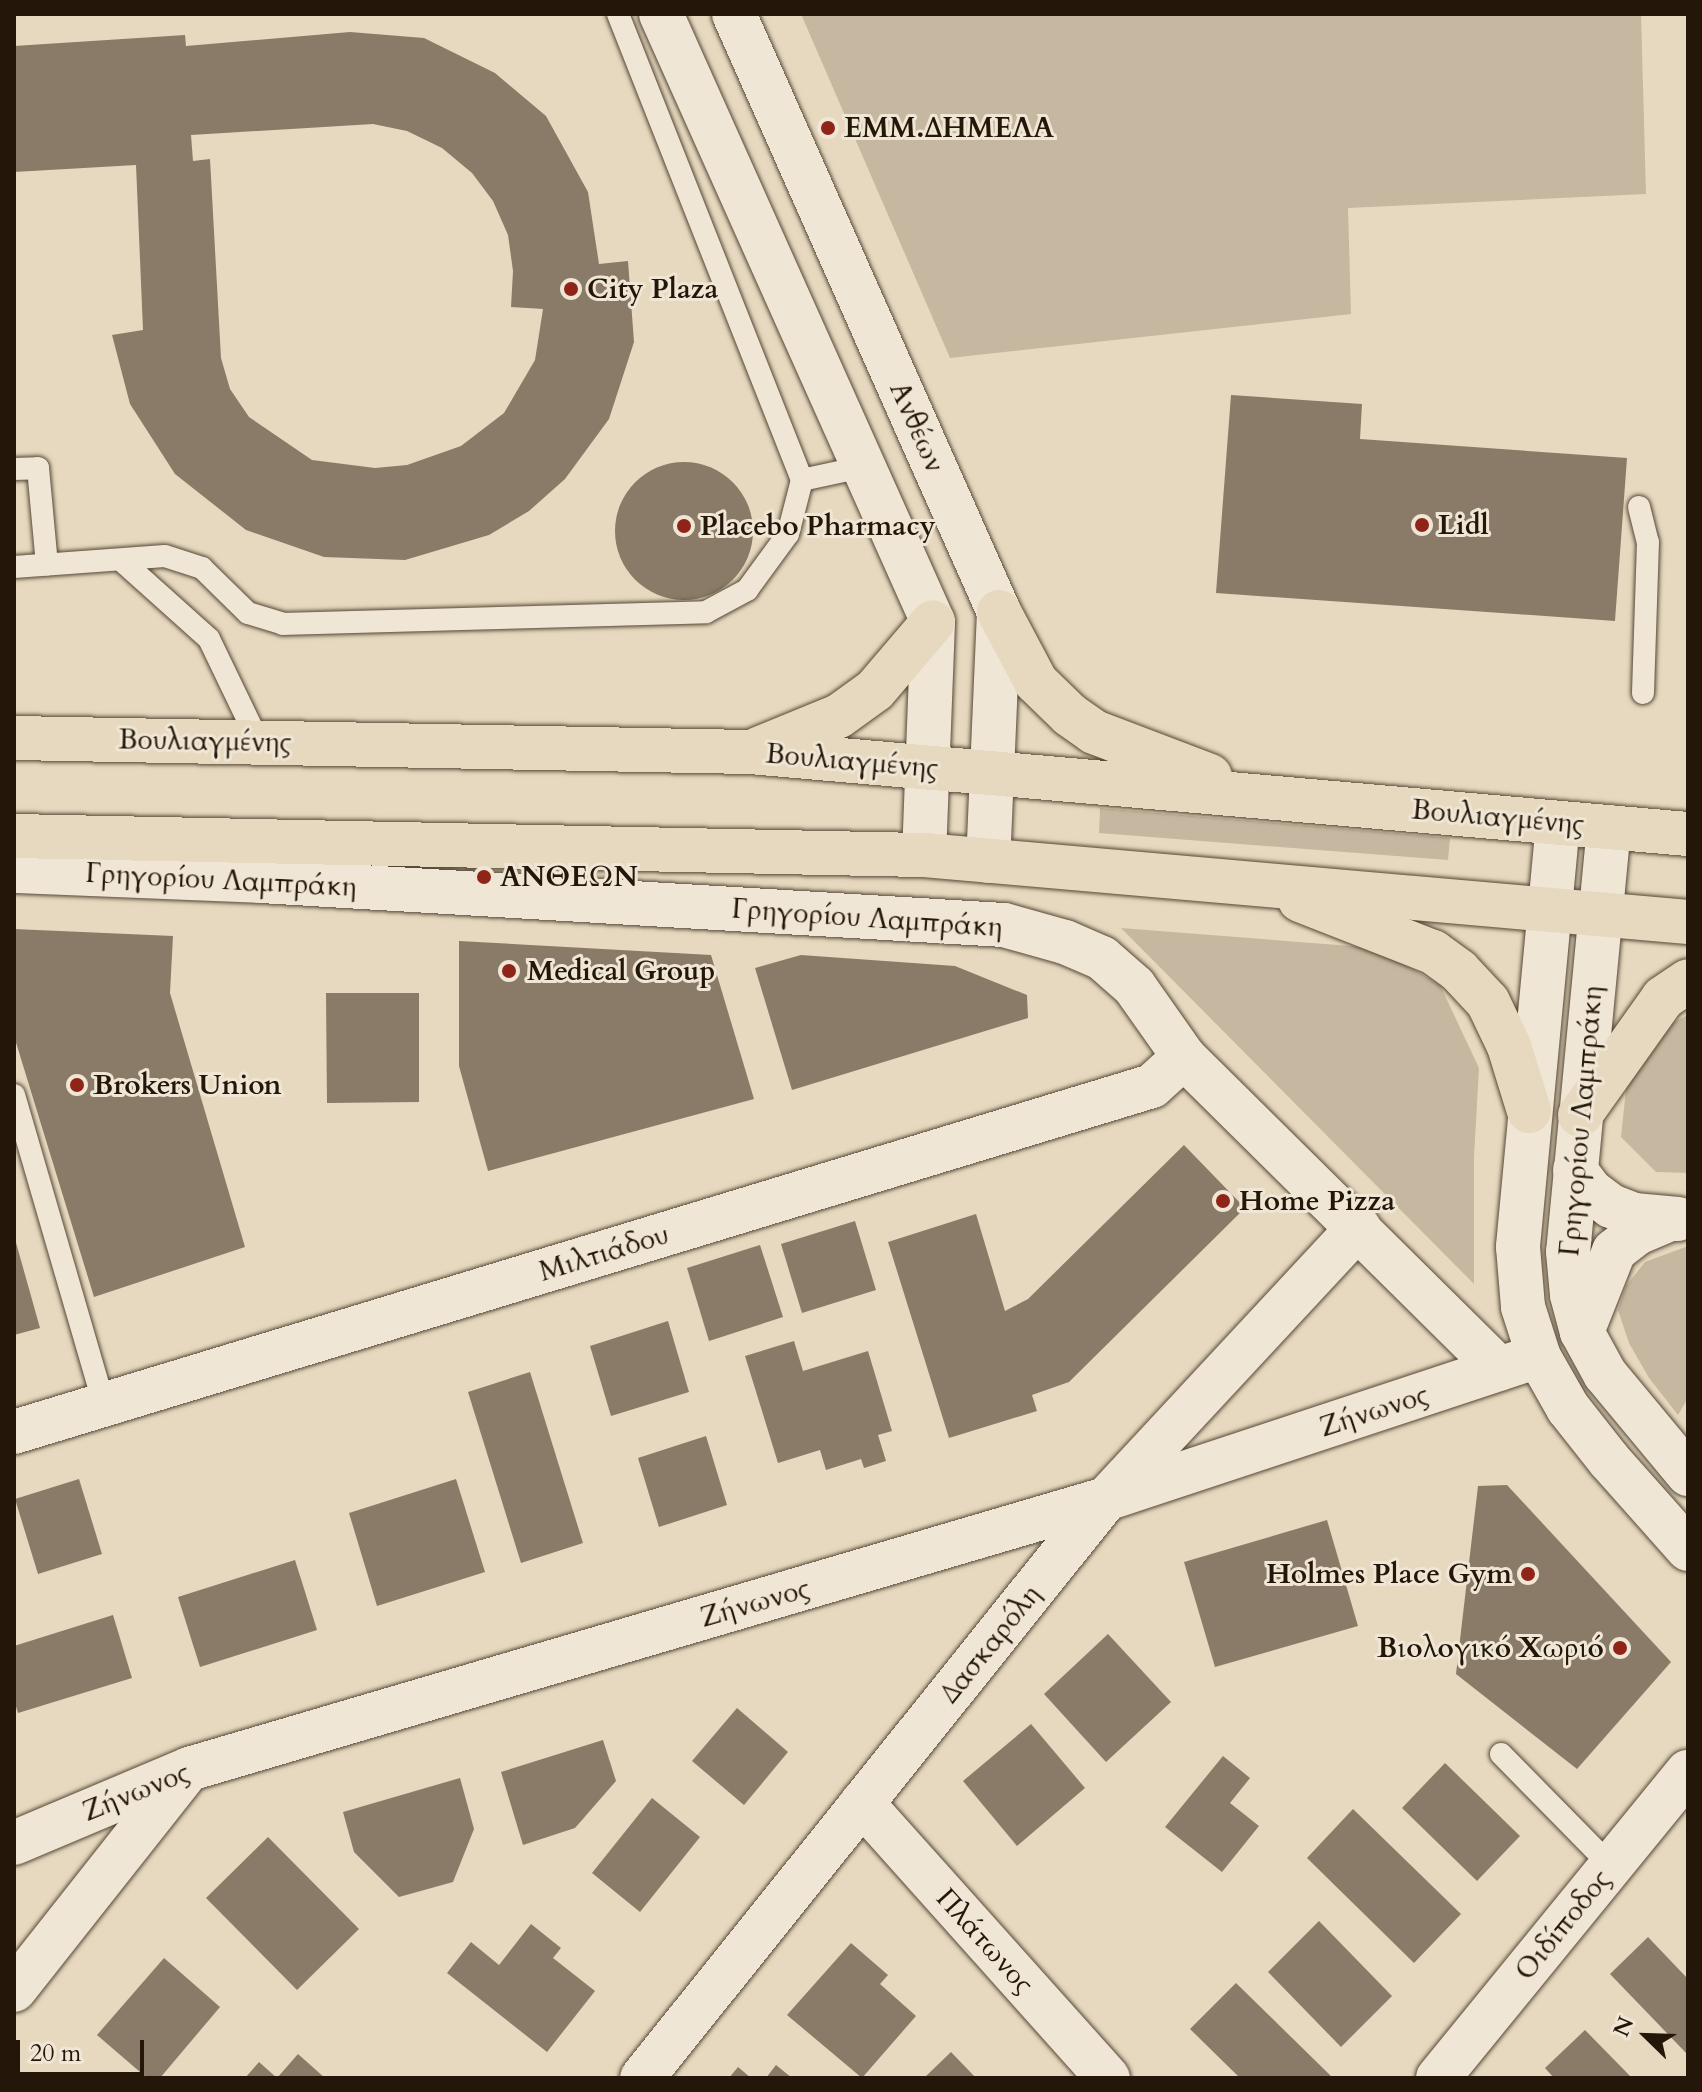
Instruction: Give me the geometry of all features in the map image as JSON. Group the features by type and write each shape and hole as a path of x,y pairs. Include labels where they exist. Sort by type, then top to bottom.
{"main road":[{"path":"999,612 1036,682 1070,715 1094,732 1253,794"},
{"path":"750,752 839,716 875,690 933,622"},
{"name":"Βουλιαγμένης","path":"14,738 750,752 1688,834"},
{"path":"14,836 924,855 1549,907 1688,922"},
{"path":"1257,883 1433,952 1459,971 1488,1002 1509,1046 1529,1111"},
{"path":"1580,1115 1663,998 1688,981"}],"street":[{"path":"661,14 933,622 924,855"},
{"name":"Ανθέων","path":"734,14 999,612 988,861"},
{"name":"Γρηγορίου Λαμπράκη","path":"1519,1363 1523,1307 1518,1247 1558,823"},
{"name":"Γρηγορίου Λαμπράκη","path":"1609,827 1568,1252 1572,1295 1582,1332 1605,1374 1688,1474"},
{"name":"Γρηγορίου Λαμπράκη","path":"14,871 261,881 1004,925 1065,942 1102,958 1134,986 1184,1057 1359,1227 1568,1408 1609,1460 1688,1549"},
{"name":"Μιλτιάδου","path":"14,1432 1152,1086 1184,1057"},
{"path":"1575,1170 1591,1191 1611,1206 1634,1215 1679,1219"},
{"path":"1582,1332 1614,1251 1637,1233 1679,1219"},
{"name":"Δασκαρόλη","path":"642,2078 1106,1499 1359,1227"},
{"name":"Ζήνωνος","path":"14,1843 189,1769 1106,1499 1519,1363"},
{"path":"14,1990 189,1769"},
{"name":"Οιδίποδος","path":"1438,2078 1688,1772"},
{"name":"Πλάτωνος","path":"862,1803 1108,2078"}],"lane":[{"path":"14,567 165,556 202,568 248,613 283,624 706,612 747,590 788,534 802,480 618,14"},
{"path":"802,480 862,467"},
{"path":"14,469 38,468 47,565"},
{"path":"1639,507 1648,542 1643,693"},
{"path":"121,560 209,639 259,743"},
{"path":"14,1095 104,1404"},
{"path":"1501,1754 1611,1866"}],"shaded area":[{"path":"801,14 1641,14 1646,194 1348,208 1351,314 950,358"},
{"path":"1100,808 1450,838 1448,860 1099,833"},
{"path":"1121,928 1376,948 1440,985 1479,1068 1474,1157 1474,1284"},
{"path":"1688,1015 1688,1173 1656,1172 1621,1137 1627,1080 1668,1025"},
{"path":"1688,1246 1688,1398 1678,1415 1649,1378 1629,1343 1618,1310 1626,1286 1645,1262"}],"building":[{"name":"City Plaza","path":"350,32 424,38 495,73 546,116 588,192 599,264 628,261 634,342 609,419 565,479 529,511 489,535 405,560 324,557 246,530 175,474 130,404 112,335 143,330 136,165 14,172 14,46 185,35 186,46","holes":["373,124 407,131 442,148 472,173 493,201 508,235 513,271 511,307 543,309 535,360 504,413 461,446 407,465 375,468 312,460 249,417 230,389 221,358 210,159 193,161 191,135"]},
{"name":"Lidl","path":"1231,395 1362,404 1360,439 1627,458 1615,621 1216,593"},
{"name":"Placebo Pharmacy","path":"684,462 710,468 733,482 747,505 753,531 747,557 733,580 710,594 684,600 658,594 635,580 621,557 615,531 621,505 635,482 658,468"},
{"path":"14,929 173,936 170,993 245,1247 94,1297 14,1036"},
{"path":"459,941 711,955 754,1099 488,1171 459,1066"},
{"path":"801,955 955,966 1027,995 1028,1018 792,1090 755,968"},
{"path":"326,993 419,993 419,1102 327,1103"},
{"path":"1184,1145 1245,1208 1069,1382 1032,1395 1037,1411 949,1438 888,1242 976,1214 1005,1311 1028,1299"},
{"path":"855,1221 876,1290 802,1313 781,1244"},
{"path":"14,1240 40,1328 14,1335"},
{"path":"760,1245 783,1317 709,1341 687,1268"},
{"path":"668,1321 689,1392 611,1416 590,1346"},
{"path":"794,1341 803,1371 868,1351 892,1431 878,1435 886,1461 864,1468 861,1459 826,1470 820,1450 778,1463 745,1356"},
{"path":"530,1372 583,1543 521,1563 468,1392"},
{"path":"706,1436 727,1505 659,1527 638,1458"},
{"path":"79,1479 102,1554 38,1574 15,1499"},
{"path":"456,1479 485,1572 377,1606 349,1513"},
{"name":"Holmes Place Gym","path":"1507,1485 1671,1662 1577,1769 1456,1674 1478,1486"},
{"path":"1327,1520 1358,1626 1215,1667 1184,1562"},
{"path":"295,1560 317,1630 200,1667 178,1597"},
{"path":"113,1615 132,1678 18,1713 14,1700 14,1646"},
{"path":"1108,1634 1171,1702 1106,1762 1044,1694"},
{"path":"737,1708 788,1752 744,1805 692,1761"},
{"path":"1031,1724 1085,1788 1017,1846 963,1781"},
{"path":"603,1740 616,1781 575,1828 523,1845 501,1772"},
{"path":"1223,1756 1250,1778 1230,1803 1259,1826 1222,1872 1165,1827"},
{"path":"1445,1763 1520,1836 1477,1881 1402,1808"},
{"path":"460,1778 474,1829 453,1882 399,1897 354,1852 343,1812"},
{"path":"652,1798 700,1837 640,1912 592,1873"},
{"path":"1353,1809 1461,1914 1414,1963 1307,1858"},
{"path":"268,1837 359,1929 297,1990 206,1898"},
{"path":"1319,1921 1392,1996 1341,2047 1268,1972"},
{"path":"531,1924 561,1948 553,1958 595,1991 547,2052 447,1973 471,1942 499,1965"},
{"path":"1648,1937 1688,1979 1688,2055 1610,1974"},
{"path":"851,1943 888,1975 880,1984 916,2016 862,2078 787,2015"},
{"path":"164,1958 220,2007 160,2078 147,2078 97,2035"},
{"path":"1236,1983 1333,2078 1240,2078 1190,2029"},
{"path":"1585,2030 1632,2078 1554,2078 1545,2068"},
{"path":"951,2052 976,2078 924,2078"},
{"path":"298,2054 325,2078 277,2078"},
{"path":"259,2062 277,2078 245,2078"},
{"path":"776,2065 792,2078 766,2078"},
{"path":"738,2067 751,2078 729,2078"}],"place":[{"name":"ΕΜΜ.ΔΗΜΕΛΑ","path":"828,128"},
{"name":"City Plaza","path":"571,289"},
{"name":"Lidl","path":"1422,525"},
{"name":"Placebo Pharmacy","path":"684,526"},
{"name":"ΑΝΘΕΩΝ","path":"484,877"},
{"name":"Medical Group","path":"509,971"},
{"name":"Brokers Union","path":"77,1085"},
{"name":"Home Pizza","path":"1223,1201"},
{"name":"Holmes Place Gym","path":"1528,1574"},
{"name":"Βιολογικό Χωριό","path":"1620,1648"}]}
